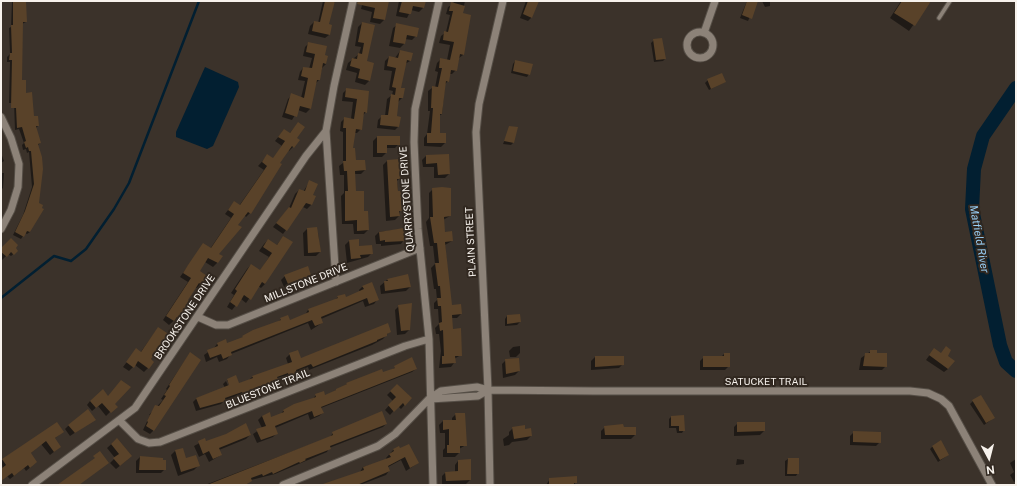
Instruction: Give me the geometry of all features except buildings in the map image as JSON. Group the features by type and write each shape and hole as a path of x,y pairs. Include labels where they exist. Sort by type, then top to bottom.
{"street":[{"path":"336,282 326,131 334,86 353,1"},
{"name":"QUARRYSTONE DRIVE","path":"432,485 429,399 429,339 414,171 415,109 439,1"},
{"name":"PLAIN STREET","path":"490,485 488,390 476,132 479,104 503,1"},
{"path":"704,32 715,1"},
{"path":"1,117 11,138 19,164 18,187 11,210 1,229"},
{"name":"BROOKSTONE DRIVE","path":"32,485 120,421 139,403 306,156 326,131"},
{"name":"MILLSTONE DRIVE","path":"198,317 216,325 228,325 420,248"},
{"name":"BLUESTONE TRAIL","path":"120,421 138,439 149,443 160,442 405,346 429,339"},
{"name":"SATUCKET TRAIL","path":"429,399 478,396 488,390 928,393 941,399 949,406 992,485"},
{"path":"283,485 378,446 394,434 429,399"}],"lane":[{"path":"939,18 950,1"}],"water":[{"path":"205,67 238,82 239,87 213,146 207,149 176,137 176,132"}],"waterway":[{"path":"1,298 54,256 71,261 86,249 114,209 129,183 199,1"},
{"name":"Matfield River","path":"1016,88 983,136 974,169 972,209 1000,345 1006,362 1016,371"}]}
